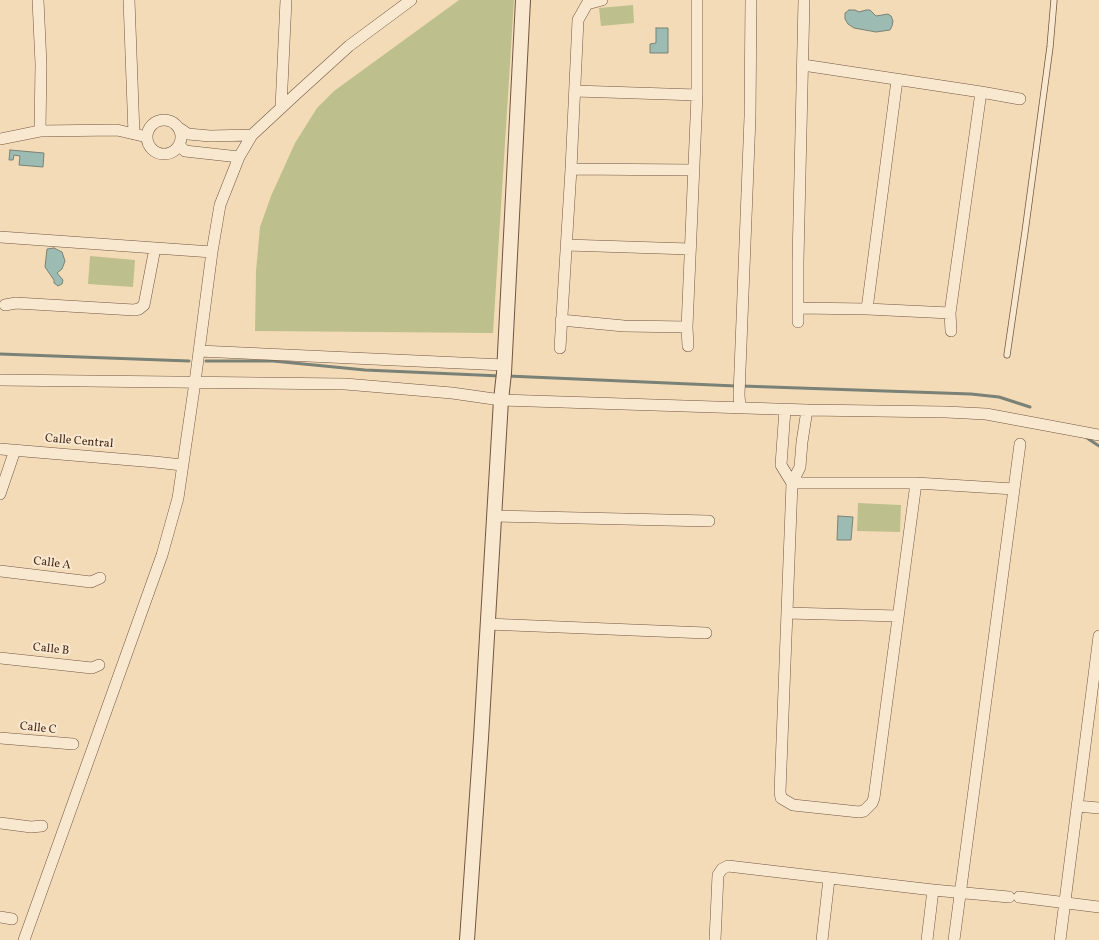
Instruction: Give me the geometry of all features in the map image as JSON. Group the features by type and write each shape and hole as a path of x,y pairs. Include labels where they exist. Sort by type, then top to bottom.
{"street":[{"path":"38,0 41,64 40,131"},
{"path":"129,0 134,134"},
{"path":"281,108 286,0"},
{"path":"24,940 162,555 178,498 212,252 220,205 239,157 252,135 281,108 349,46 411,0"},
{"path":"467,940 503,375 523,0"},
{"path":"560,348 578,20 586,2 602,0"},
{"path":"688,346 686,327 697,95 697,0"},
{"path":"740,407 739,395 750,117 751,0"},
{"path":"798,322 804,0"},
{"path":"803,65 981,92 1020,100"},
{"path":"867,309 897,80"},
{"path":"575,91 697,95"},
{"path":"951,330 950,313 981,92"},
{"path":"178,128 181,140 176,150 171,153 160,154 150,148 146,137 150,127 159,121 170,121 188,134 210,136 252,135"},
{"path":"0,139 40,131 117,130 146,137"},
{"path":"209,153 210,136"},
{"path":"179,145 185,151 239,157"},
{"path":"571,169 694,170"},
{"path":"0,237 212,252"},
{"path":"566,245 690,249"},
{"path":"5,305 16,303 134,310 139,309 144,305 155,248"},
{"path":"799,308 867,309 950,313"},
{"path":"561,320 624,326 686,327"},
{"path":"199,351 503,375"},
{"path":"0,380 345,384 452,393 501,400 986,414 1099,435"},
{"path":"785,409 781,465 792,483"},
{"path":"807,410 800,467 792,483 780,792 778,799 793,805 859,812 864,811 872,804 916,483"},
{"path":"954,940 1020,444"},
{"name":"Calle Central","path":"0,449 182,465"},
{"path":"0,494 15,450"},
{"path":"792,483 916,483 1014,489"},
{"path":"494,516 709,521"},
{"name":"Calle A","path":"0,571 91,582 100,578"},
{"path":"787,613 898,616"},
{"path":"488,624 706,633"},
{"path":"1060,940 1099,636"},
{"name":"Calle B","path":"0,658 92,668 99,665"},
{"name":"Calle C","path":"0,738 73,744"},
{"path":"1077,806 1099,808"},
{"path":"0,823 32,827 42,826"},
{"path":"715,940 718,875 722,869 728,866 829,879 1099,907"},
{"path":"822,940 829,879"},
{"path":"927,940 933,890"},
{"path":"0,917 12,919"}],"lane":[{"path":"1007,355 1050,47 1054,0"}],"green space":[{"path":"459,0 514,0 493,333 255,331 256,271 260,227 271,196 295,143 317,108 334,91"},
{"path":"633,5 634,23 601,26 599,8"},
{"path":"90,256 135,260 133,287 88,284"},
{"path":"858,503 901,505 900,532 857,531"}],"water":[{"path":"849,10 859,12 870,10 876,16 888,14 891,16 893,21 892,26 890,30 876,32 854,28 848,24 845,19 845,13"},
{"path":"656,28 668,28 668,53 650,53 650,44 656,43"},
{"path":"10,150 44,153 43,167 19,165 20,156 14,155 13,160 9,160"},
{"path":"54,248 62,252 65,261 62,269 57,273 63,280 62,284 58,286 54,283 54,280 45,267 47,249"},
{"path":"838,516 853,517 851,540 837,540"}],"waterway":[{"path":"0,354 189,361"},
{"path":"206,361 273,361 365,370 501,376"},
{"path":"508,376 736,386"},
{"path":"742,386 971,394 999,397 1030,407"},
{"path":"1087,438 1099,446"}]}
